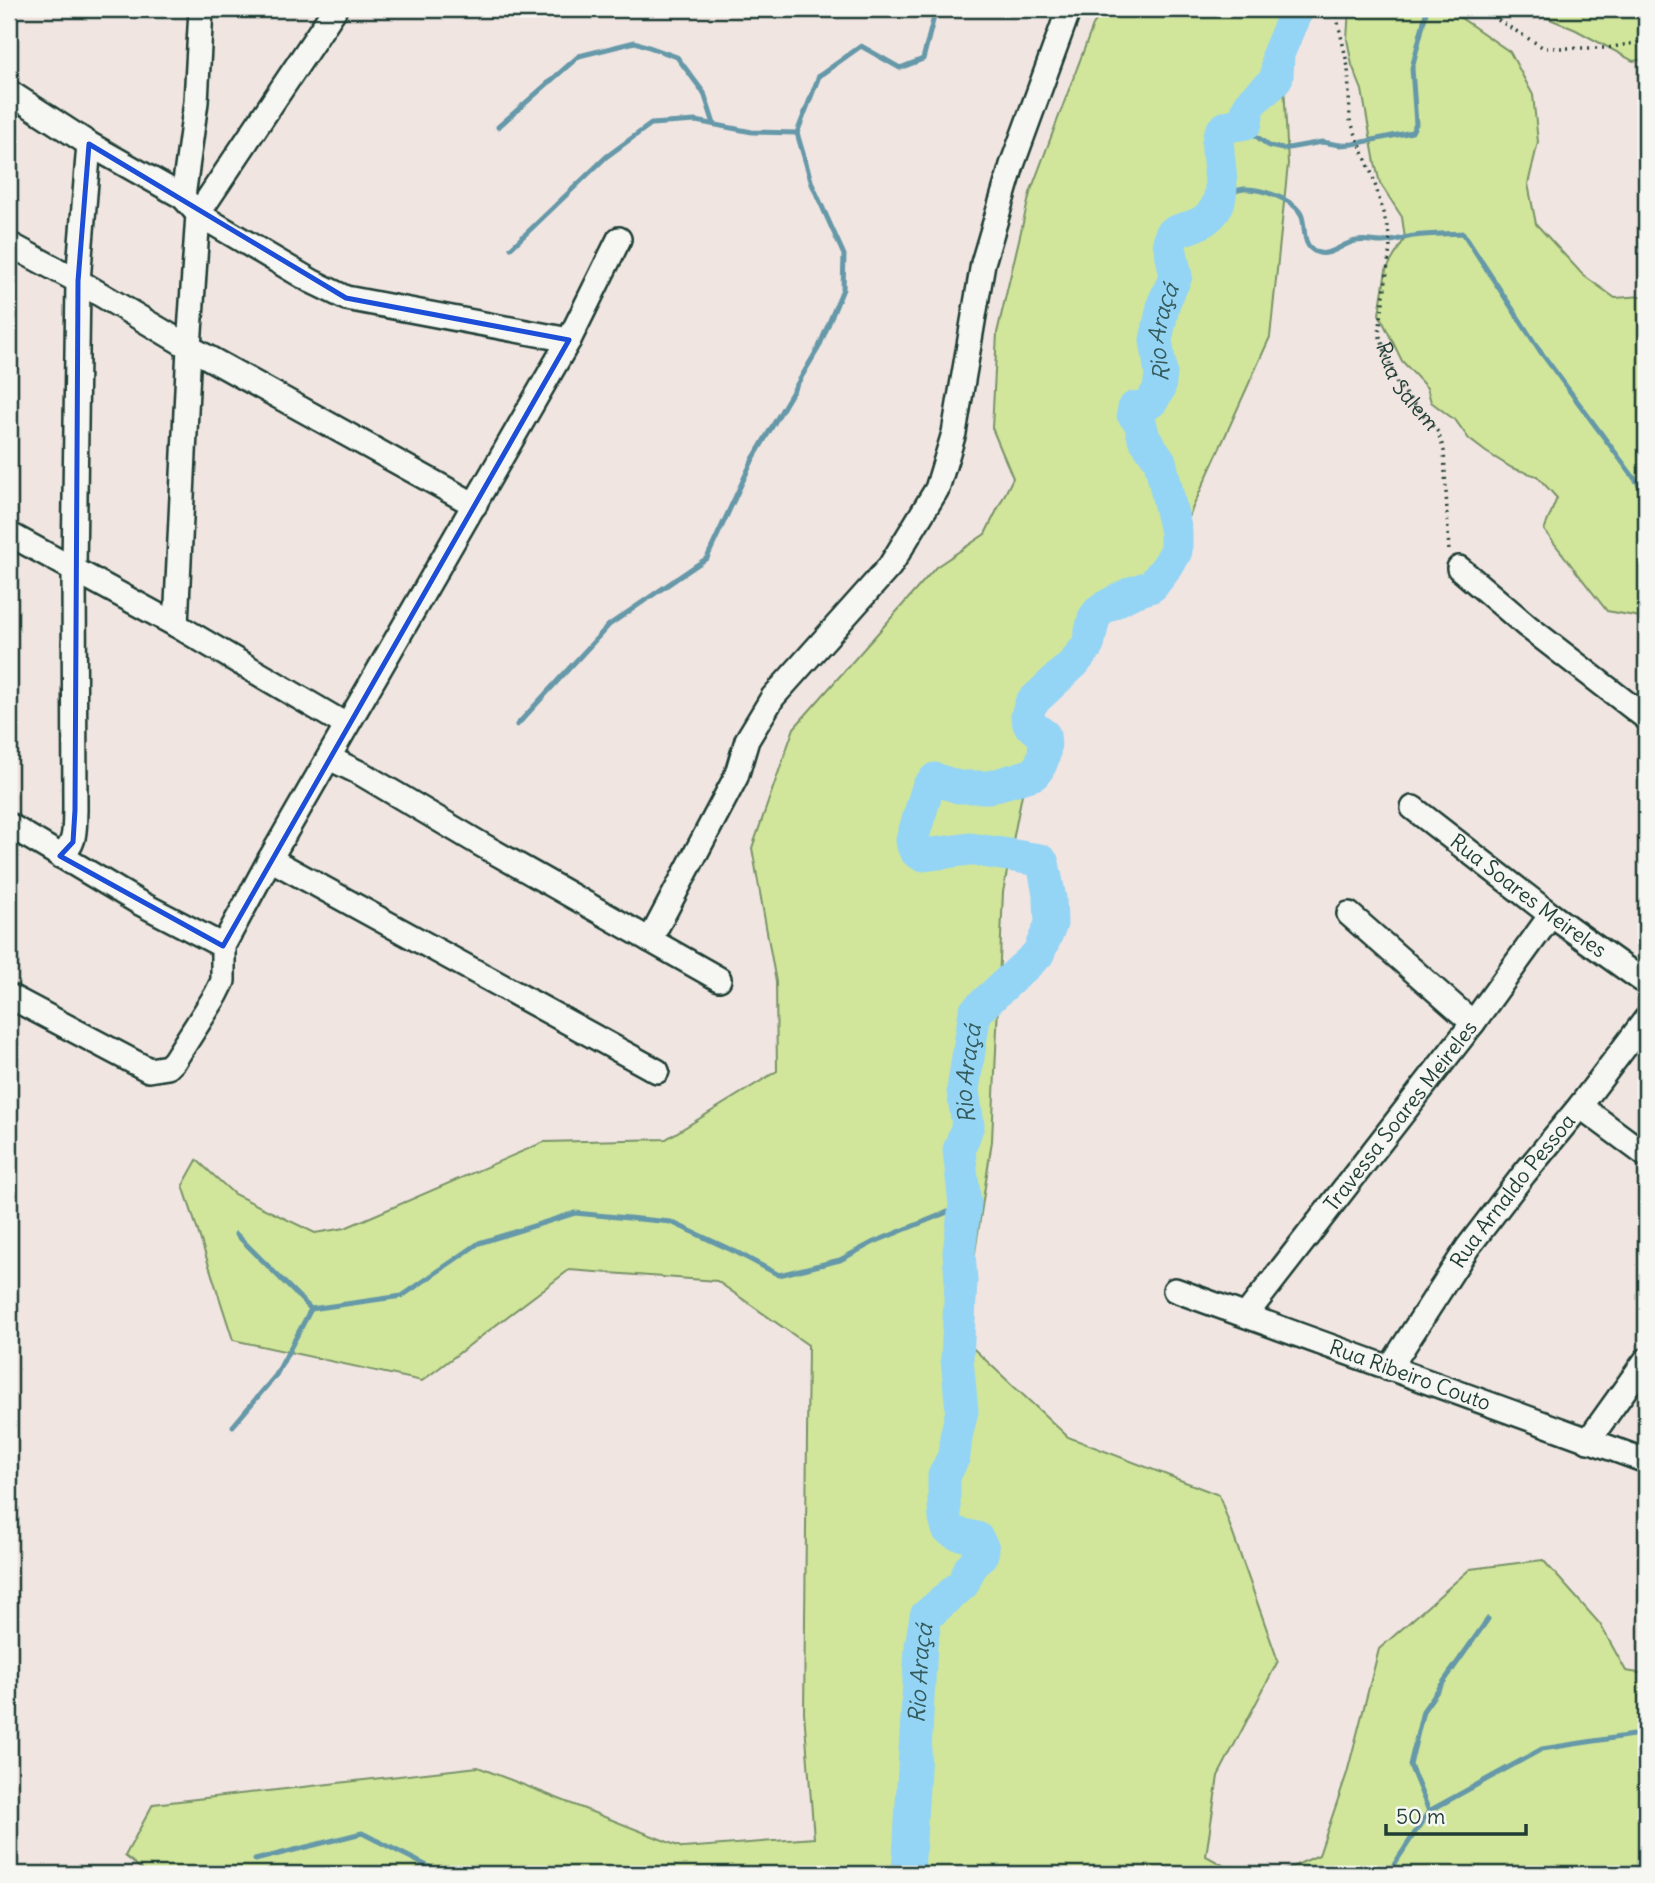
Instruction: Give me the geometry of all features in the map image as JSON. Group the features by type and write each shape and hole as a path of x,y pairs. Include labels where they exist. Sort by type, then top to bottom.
{"street":[{"path":"176,625 188,347 190,205 201,9"},
{"path":"190,205 335,9"},
{"path":"650,940 736,777 747,740 773,696 890,566 937,489 954,433 983,263 1012,165 1069,9"},
{"path":"9,92 311,281 346,298 569,340"},
{"path":"60,856 69,850 73,842 75,810 74,570 78,281 89,144"},
{"path":"9,996 149,1070 168,1067 174,1061 223,981 223,946 270,859 569,340 619,239"},
{"path":"9,244 78,281 188,347 474,505"},
{"path":"9,534 176,625 346,724"},
{"path":"1460,568 1527,626 1646,718"},
{"path":"329,758 362,774 719,979"},
{"name":"Rua Soares Meireles","path":"1413,808 1551,915 1646,983"},
{"path":"9,824 171,921 223,946"},
{"path":"270,859 657,1071"},
{"path":"1349,914 1473,1023"},
{"name":"Travessa Soares Meireles","path":"1246,1315 1473,1023 1551,915"},
{"name":"Rua Arnaldo Pessoa","path":"1389,1369 1468,1247 1646,1019"},
{"path":"1580,1106 1646,1155"},
{"name":"Rua Ribeiro Couto","path":"1175,1290 1646,1461"},
{"path":"1588,1441 1646,1360"}],"path":[{"name":"Rua Salem","path":"1335,9 1348,67 1348,105 1389,234 1390,248 1379,334 1397,384 1438,432 1444,451 1450,556 1460,568"},
{"path":"1480,9 1544,48 1607,48 1646,41"}],"highlighted area":[{"path":"89,144 346,298 569,340 223,946 60,856 73,842 75,810 78,281"}],"green space":[{"path":"1107,9 1316,9 1283,63 1288,164 1270,337 1169,560 1044,681 1003,892 992,1141 962,1338 1068,1437 1219,1495 1278,1661 1218,1776 1206,1856 1239,1874 148,1874 125,1856 153,1804 478,1767 683,1848 814,1838 804,1712 808,1345 717,1281 569,1270 422,1381 233,1340 183,1185 197,1160 234,1194 315,1233 345,1228 544,1142 666,1139 777,1071 776,982 752,848 794,728 936,567 985,534 1013,478 992,428 997,333 1030,193 1094,23"},
{"path":"1349,9 1448,9 1510,52 1533,95 1538,142 1528,184 1536,224 1583,275 1615,298 1643,296 1646,293 1646,618 1607,611 1544,530 1557,498 1537,476 1512,468 1486,452 1469,439 1456,421 1431,402 1427,388 1402,361 1379,314 1386,270 1405,238 1402,217 1380,183 1375,163 1362,90 1352,65 1347,39"},
{"path":"1526,9 1646,9 1646,59 1633,61 1576,30"},
{"path":"1543,1560 1600,1624 1626,1671 1646,1674 1646,1874 1276,1874 1319,1855 1347,1773 1379,1649 1470,1569"}],"waterway":[{"path":"517,725 609,625 707,558 753,459 819,347 843,289 844,255 812,184 797,133 819,76 861,46 900,68 923,59 936,9"},
{"name":"Rio Araçá","path":"908,1874 921,1646 926,1616 963,1584 983,1549 977,1538 948,1529 944,1503 944,1476 954,1456 962,1411 957,1359 961,1281 959,1252 965,1205 959,1150 968,1125 963,1090 975,1012 1038,954 1051,924 1050,899 1043,863 1040,860 970,849 924,855 915,850 912,840 928,787 935,779 958,787 989,787 1034,774 1042,761 1045,740 1044,735 1029,724 1027,716 1031,703 1074,663 1088,645 1094,618 1101,609 1131,593 1152,586 1176,551 1176,532 1160,461 1144,438 1140,422 1133,414 1134,408 1143,407 1152,401 1159,389 1161,374 1156,340 1164,302 1176,276 1169,242 1171,234 1202,222 1215,209 1221,184 1218,145 1220,135 1225,128 1246,123 1248,108 1253,100 1277,77 1278,54 1297,9"},
{"path":"1242,125 1269,146 1283,149 1322,142 1353,144 1412,132 1416,124 1412,68 1427,9"},
{"path":"498,127 579,56 635,42 677,57 704,93 714,124"},
{"path":"511,248 606,157 651,124 696,121 752,132 797,133"},
{"path":"1220,201 1231,193 1244,189 1284,199 1301,214 1308,245 1321,253 1331,252 1360,240 1386,242 1414,236 1463,233 1540,351 1646,494"},
{"path":"236,1234 311,1309 402,1296 479,1243 575,1213 671,1222 779,1275 840,1260 874,1242 965,1205"},
{"path":"233,1426 276,1375 311,1309"},
{"path":"1429,1811 1410,1765 1423,1711 1488,1619"},
{"path":"1388,1874 1429,1811 1542,1749 1646,1733"},
{"path":"255,1860 362,1833 443,1874"}]}
